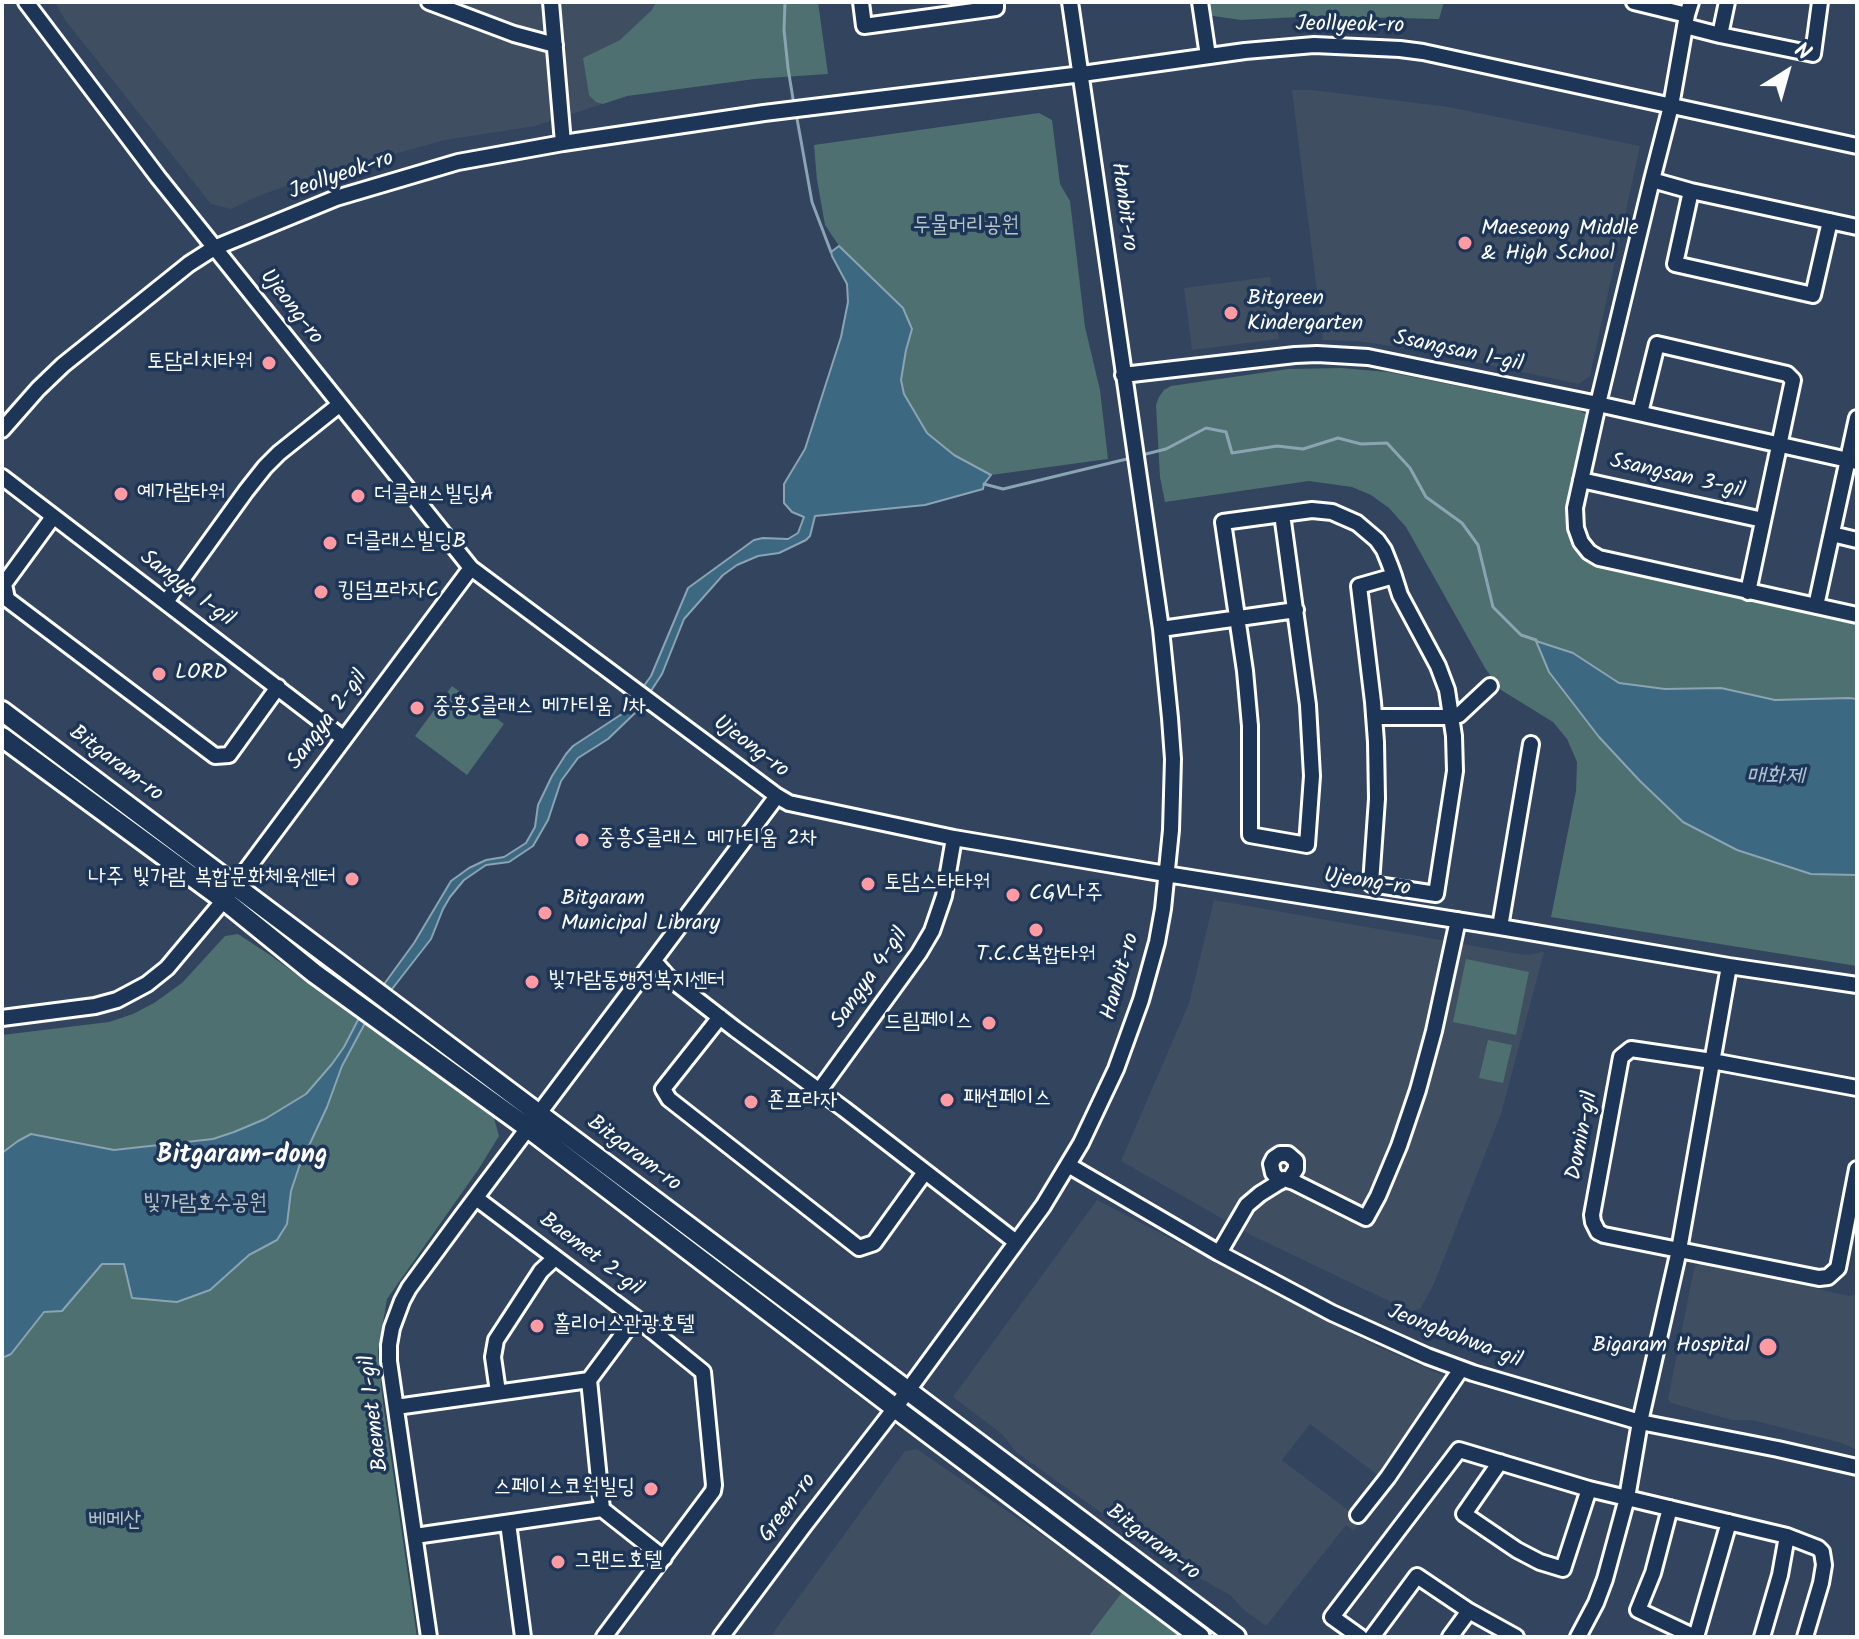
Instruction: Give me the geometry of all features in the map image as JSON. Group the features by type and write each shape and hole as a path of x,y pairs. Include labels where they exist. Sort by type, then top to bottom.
{"main road":[{"name":"Bitgaram-ro","path":"2,711 229,893 314,973 407,1041 534,1121 908,1390 1236,1637"},
{"name":"Bitgaram-ro","path":"2,737 418,1023 534,1121 895,1408 1200,1637"}],"street":[{"name":"Ujeong-ro","path":"26,2 158,177 471,568 789,803 954,838 1857,985"},
{"path":"429,2 514,34 555,45"},
{"path":"551,2 563,143"},
{"path":"861,2 864,26 930,9 996,8 996,2"},
{"name":"Hanbit-ro","path":"895,1408 1043,1206 1095,1116 1141,1000 1163,909 1171,830 1173,759 1161,629 1070,2"},
{"path":"1200,2 1208,56"},
{"path":"1635,2 1687,15 1720,35 1813,54 1820,2"},
{"path":"1720,35 1727,2"},
{"name":"Ssangsan 3-gil","path":"1687,15 1671,106 1581,480 1575,508 1576,528 1581,542 1599,558 1857,615"},
{"name":"Jeollyeok-ro","path":"2,430 72,357 189,264 214,248 336,198 458,162 563,143 836,103 1314,45 1423,52 1857,146"},
{"path":"1652,180 1857,227"},
{"path":"1691,191 1675,264 1813,295 1830,221"},
{"path":"1640,413 1657,344 1787,374 1793,380 1779,444"},
{"name":"Ssangsan 1-gil","path":"1123,375 1266,357 1344,355 1394,362 1598,404 1852,461"},
{"path":"166,602 265,467 339,405"},
{"path":"1816,606 1852,461 1857,418"},
{"name":"Ssangsan 3-gil","path":"1748,592 1779,444"},
{"name":"Sangya 1-gil","path":"2,477 343,738"},
{"name":"Ssangsan 3-gil","path":"1581,480 1763,520"},
{"path":"1282,514 1311,739 1307,845 1250,835 1250,726 1223,522 1282,514 1320,509 1357,523 1377,540 1384,550 1394,576 1400,595 1447,690 1454,736 1455,771 1436,894 1371,884 1377,799 1374,717 1359,586 1394,576"},
{"path":"53,517 4,584 7,599 215,756 229,755 278,687"},
{"path":"1832,534 1857,540"},
{"name":"Sangya 2-gil","path":"2,1018 95,1006 131,994 167,968 229,893 471,568"},
{"path":"1161,629 1296,610"},
{"path":"1374,717 1452,717 1459,715 1490,686"},
{"path":"1500,927 1531,744"},
{"name":"Baemet 1-gil","path":"429,1637 390,1373 389,1345 402,1301 777,796"},
{"name":"Sangya 4-gil","path":"819,1091 932,931 944,896 954,838"},
{"path":"1219,1253 1247,1205 1284,1181 1366,1218 1399,1146 1418,1090 1458,920"},
{"path":"654,961 668,977 1016,1242"},
{"path":"1578,1637 1605,1579 1627,1498 1640,1422 1679,1250 1729,966"},
{"path":"720,1017 663,1089 669,1099 859,1248 874,1243 925,1172"},
{"name":"Domin-gil","path":"1857,1088 1631,1049 1621,1057 1592,1215 1595,1227 1604,1235 1819,1278 1828,1277 1838,1268 1857,1169"},
{"name":"Jeongbohwa-gil","path":"1068,1165 1219,1253 1332,1313 1427,1356 1640,1422 1857,1467"},
{"name":"Baemet 2-gil","path":"476,1198 703,1372 713,1491 604,1637"},
{"path":"498,1392 493,1357 496,1340 541,1271 555,1258"},
{"path":"635,1318 589,1380 602,1509 664,1558"},
{"path":"1358,1515 1388,1477 1461,1369"},
{"path":"396,1407 589,1380"},
{"name":"Green-ro","path":"721,1637 895,1408"},
{"path":"1360,1637 1332,1617 1459,1450 1589,1489 1787,1536 1818,1548 1823,1557 1821,1583 1805,1637"},
{"path":"1500,1462 1464,1514 1517,1550 1563,1569 1589,1489"},
{"path":"1670,1508 1653,1573 1638,1610 1695,1637 1729,1522"},
{"path":"415,1536 602,1509"},
{"path":"508,1523 523,1637"},
{"path":"1762,1637 1787,1536"},
{"path":"1372,1637 1417,1576 1469,1611 1516,1637"},
{"path":"1450,1637 1469,1611"}],"shaded area":[{"path":"55,2 743,2 754,79 627,96 535,126 445,140 311,177 231,209 211,204 65,20"},
{"name":"Maeseong Middle & High School","path":"1292,90 1449,107 1640,146 1590,376 1579,384 1412,349 1357,341 1323,340"},
{"name":"Bitgreen Kindergarten","path":"1270,277 1279,339 1192,350 1184,288"},
{"path":"1214,900 1525,955 1544,952 1501,1114 1433,1286 1420,1309 1410,1311 1251,1235 1121,1161 1189,1003"},
{"path":"1097,1200 1372,1344 1449,1378 1379,1476 1310,1424 1282,1460 1361,1520 1354,1531 1346,1525 1266,1626 1230,1595 1169,1561 1016,1452 1003,1435 953,1397"},
{"name":"Bigaram Hospital","path":"1702,1263 1849,1296 1857,1294 1857,1450 1842,1443 1752,1420 1732,1420 1671,1403 1668,1399 1694,1269"},
{"path":"917,1449 1123,1591 1088,1637 770,1637 905,1451"}],"green space":[{"path":"656,2 818,2 828,74 754,79 627,96 603,104 596,102 589,95 583,58 620,40 652,10"},
{"path":"1207,2 1444,2 1439,19 1317,16 1241,20 1207,15"},
{"name":"두물머리공원","path":"1039,113 1052,120 1060,184 1070,201 1085,327 1100,390 1108,459 991,475 954,455 936,441 912,410 901,380 912,329 903,308 839,246 825,225 814,145"},
{"path":"1341,368 1388,372 1578,410 1586,414 1589,421 1571,526 1612,568 1857,624 1857,966 1551,917 1576,791 1577,762 1567,739 1553,722 1501,690 1485,668 1406,527 1389,508 1371,495 1352,487 1309,481 1165,502 1160,477 1156,405 1164,390 1171,386 1288,369"},
{"path":"452,686 504,724 467,775 415,736"},
{"name":"빛가람호수공원","path":"238,934 494,1118 499,1136 387,1299 378,1352 417,1637 2,1637 2,1035 109,1022 133,1014 182,983 225,936"},
{"path":"1466,959 1529,972 1516,1035 1453,1022"},
{"path":"1488,1040 1512,1045 1503,1083 1479,1078"},
{"path":"1123,1591 1187,1637 1088,1637"}],"water":[{"path":"839,246 903,308 912,329 901,380 904,394 927,433 954,455 991,475 983,489 925,505 815,516 806,540 779,553 758,556 723,575 684,619 662,674 635,713 608,739 578,758 561,781 548,820 533,846 509,862 486,865 464,880 443,909 431,939 364,1025 342,1066 299,1167 291,1191 287,1224 277,1240 249,1255 210,1290 177,1302 132,1298 124,1264 102,1264 62,1311 44,1312 11,1354 2,1358 2,1153 31,1134 114,1150 213,1139 265,1119 306,1094 344,1047 358,1020 414,943 451,881 469,868 486,860 504,857 526,843 535,827 538,805 566,754 573,746 625,712 651,676 688,588 754,540 788,539 798,533 804,517 792,512 784,503 784,484 805,449 841,337 848,302 847,284 831,252"},
{"name":"매화제","path":"1536,641 1573,653 1619,683 1665,689 1721,688 1775,700 1857,699 1857,875 1811,874 1737,850 1683,822 1599,737 1549,672"}],"waterway":[{"path":"785,2 784,30 794,105"},
{"path":"796,113 812,202 831,252"},
{"path":"1142,455 1166,449 1206,428 1226,432 1232,453 1277,446 1303,449 1338,438 1361,444 1387,443 1410,468 1426,497 1462,523 1478,545 1493,607 1521,635 1536,640"},
{"path":"984,484 1003,489 1131,458"}],"place":[{"name":"Maeseong Middle & High School","path":"1465,243"},
{"name":"Bitgreen Kindergarten","path":"1231,313"},
{"name":"토담리치타워","path":"269,363"},
{"name":"예가람타워","path":"121,494"},
{"name":"더클래스빌딩A","path":"358,496"},
{"name":"더클래스빌딩B","path":"330,543"},
{"name":"킹덤프라자C","path":"321,592"},
{"name":"LORD","path":"159,674"},
{"name":"중흥S클래스 메가티움 1차","path":"417,708"},
{"name":"중흥S클래스 메가티움 2차","path":"582,840"},
{"name":"나주 빛가람 복합문화체육센터","path":"352,879"},
{"name":"토담스타타워","path":"868,884"},
{"name":"CGV나주","path":"1013,895"},
{"name":"Bitgaram Municipal Library","path":"545,913"},
{"name":"T.C.C복합타워","path":"1036,930"},
{"name":"빛가람동행정복지센터","path":"532,982"},
{"name":"드림페이스","path":"989,1023"},
{"name":"패션페이스","path":"947,1100"},
{"name":"죤프라자","path":"751,1102"},
{"name":"홀리어스관광호텔","path":"537,1326"},
{"name":"Bigaram Hospital","path":"1768,1347"},
{"name":"스페이스코웍빌딩","path":"651,1489"},
{"name":"그랜드호텔","path":"558,1562"}],"district":[{"name":"Bitgaram-dong","path":"242,1158"}],"park label":[{"name":"베메산","path":"115,1522"}]}
